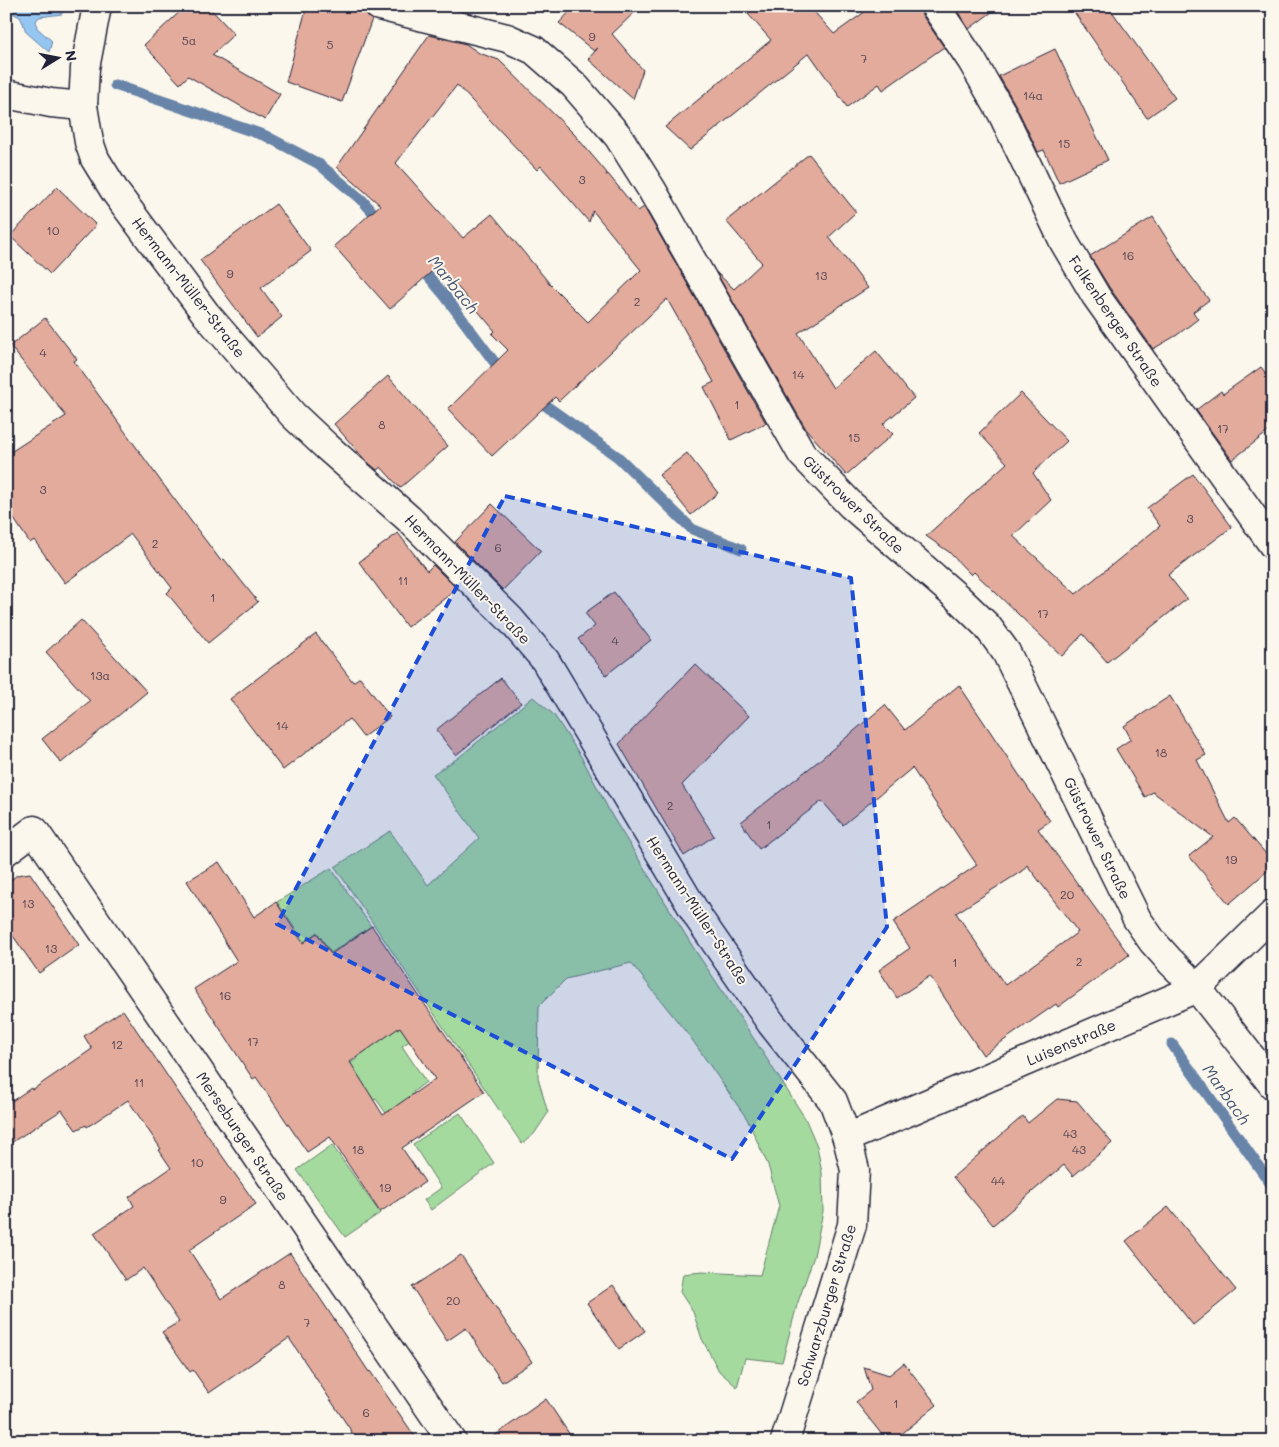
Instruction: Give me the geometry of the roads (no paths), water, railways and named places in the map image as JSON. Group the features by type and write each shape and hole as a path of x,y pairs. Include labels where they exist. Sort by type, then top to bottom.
{"street":[{"name":"Hermann-Müller-Straße","path":"97,6 85,68 83,106 89,142 95,159 116,193 206,314 293,415 409,519 510,619 545,660 700,920 771,1023 833,1101 847,1138"},
{"name":"Güstrower Straße","path":"378,6 507,38 534,50 574,85 618,136 652,190 802,454 851,505 958,598 987,626 1006,652 1137,919 1159,948 1197,988 1273,1085"},
{"name":"Falkenberger Straße","path":"935,6 972,61 1002,113 1064,242 1096,296 1273,545"},
{"path":"6,94 43,102 83,106"},
{"name":"Merseburger Straße","path":"6,851 34,830 452,1441"},
{"name":"Luisenstraße","path":"847,1138 1197,988 1273,914"},
{"name":"Schwarzburger Straße","path":"785,1441 852,1225 856,1170 847,1138"}],"water":[{"path":"6,6 63,6 62,14 39,17 36,21 37,28 52,41 49,52 26,32 20,17 6,10"}],"waterway":[{"name":"Marbach","path":"115,85 266,136 319,164 363,201 382,223"},
{"name":"Marbach","path":"419,265 445,296 504,375"},
{"name":"Marbach","path":"535,398 618,457 692,529 741,549"},
{"name":"Marbach","path":"1172,1044 1273,1187"}]}
